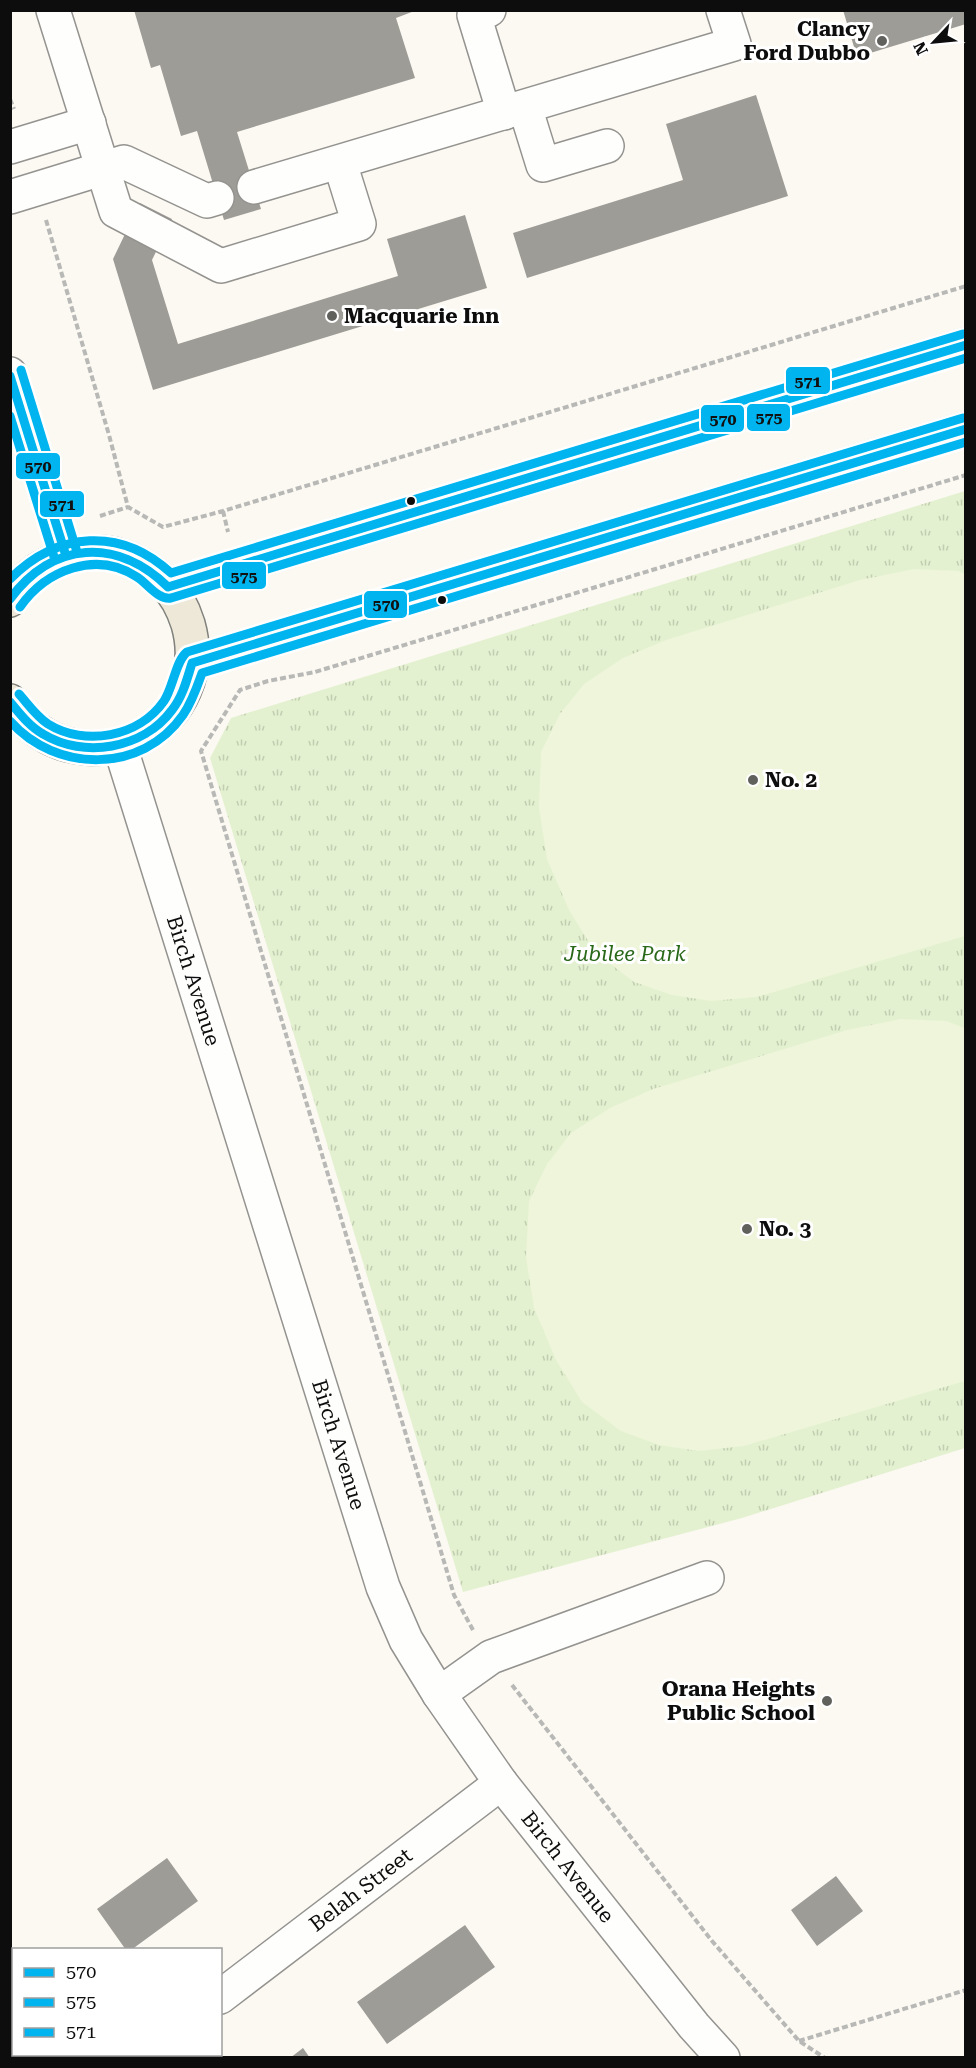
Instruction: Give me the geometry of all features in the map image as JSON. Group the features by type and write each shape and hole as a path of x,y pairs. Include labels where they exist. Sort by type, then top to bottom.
{"main road":[{"path":"168,586 966,345"},
{"path":"192,663 966,429"},
{"path":"10,600 17,588 40,568 66,556 101,552 126,558 150,569 168,586 183,609 191,636 192,663 184,691 168,715 147,734 120,746 94,749 68,746 44,735 14,714"}],"street":[{"path":"53,10 116,211 221,266 359,224 340,163"},
{"path":"489,10 474,15 515,110 543,165 607,146"},
{"path":"254,187 734,44 723,10"},
{"path":"17,145 89,123"},
{"path":"24,193 124,162 207,201 217,198"},
{"path":"10,374 66,556"},
{"name":"Birch Avenue","path":"120,746 383,1587 406,1640 439,1694 501,1783 694,2025 723,2058"},
{"path":"439,1694 491,1657 707,1578"},
{"name":"Belah Street","path":"222,1995 501,1783"}],"path":[{"path":"10,99 17,145"},
{"path":"24,193 109,435 128,507 163,527 966,286"},
{"path":"825,2058 799,2041 712,1941 491,1657 454,1596 201,751 240,690 268,681 315,672 966,475"},
{"path":"799,2041 966,1990"}],"green space":[{"name":"Jubilee Park","path":"965,491 965,1448 742,1518 463,1592 210,758 231,718"},
{"name":"No. 2","path":"914,569 958,571 965,574 965,936 757,997 711,1001 672,995 634,982 595,952 569,910 547,859 539,808 541,752 560,714 584,684 623,658 666,640 860,580"},
{"name":"No. 3","path":"901,1019 946,1021 965,1028 965,1381 744,1446 698,1451 659,1445 621,1431 582,1402 556,1360 534,1308 526,1257 529,1201 547,1164 571,1133 610,1108 653,1089 847,1030"}],"building":[{"path":"134,10 417,10 396,18 415,78 237,132 261,209 224,220 197,131 181,136 160,65 151,68"},
{"name":"Clancy Ford Dubbo","path":"843,10 966,10 966,24 857,57"},
{"name":"Macquarie Inn","path":"756,95 788,196 527,278 513,233 683,180 666,124"},
{"name":"Macquarie Inn","path":"140,203 172,219 152,260 178,344 398,276 387,239 465,215 487,288 153,390 113,259"},
{"path":"167,1858 198,1901 134,1948 125,1948 97,1909"},
{"path":"836,1876 863,1911 817,1946 791,1910"},
{"path":"465,1925 495,1967 387,2044 357,2002"},
{"path":"303,2048 310,2058 290,2058"}],"transit line":[{"name":"571","path":"10,579 48,551 69,544 90,541 111,542 132,548 152,558 171,573 963,334"},
{"name":"570","path":"10,599 27,580 46,566 65,557 86,552 107,554 128,560 148,571 168,587 966,345"},
{"name":"575","path":"20,607 43,583 73,568 89,565 105,565 121,569 137,577 162,597 171,598 966,358"},
{"name":"571","path":"21,370 77,552"},
{"name":"570","path":"10,376 66,556"},
{"name":"575","path":"10,416 55,560"},
{"name":"571","path":"19,694 44,721 63,731 78,735 110,735 141,723 153,713 164,701 180,661 187,652 963,418"},
{"name":"570","path":"192,663 966,429"},
{"name":"575","path":"10,721 29,738 51,750 74,758 98,760 122,757 145,748 166,734 186,710 202,673 966,442"},
{"name":"570","path":"10,702 34,728 59,742 94,748 112,746 145,734 160,723 179,699 192,663"}],"place":[{"name":"Clancy Ford Dubbo","path":"882,41"},
{"name":"Macquarie Inn","path":"332,316"},
{"name":"No. 2","path":"753,780"},
{"name":"No. 3","path":"747,1229"},
{"name":"Orana Heights Public School","path":"827,1701"}]}
